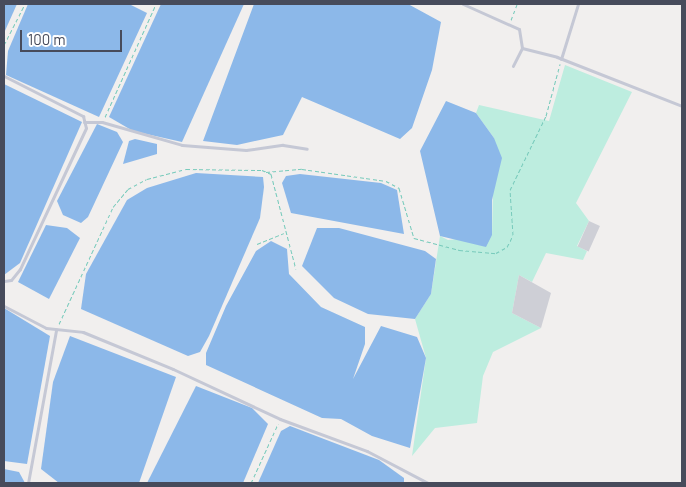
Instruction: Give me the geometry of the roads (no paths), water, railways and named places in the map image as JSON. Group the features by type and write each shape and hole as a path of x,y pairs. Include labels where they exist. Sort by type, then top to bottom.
{"lane":[{"path":"463,4 510,23 519,29 522,48 513,66"},
{"path":"561,59 578,4"},
{"path":"522,48 561,59 682,106"},
{"path":"4,76 62,104 84,122 86,128 62,184 20,269 11,280 4,281"},
{"path":"84,122 102,122 182,146 246,150 283,145 307,150"},
{"path":"4,306 56,330 83,332 234,394 280,419 335,437 428,483"},
{"path":"28,483 56,330"}],"water":[{"path":"4,4 17,4 4,33"},
{"path":"28,4 129,4 147,13 99,117 6,75 8,51"},
{"path":"161,4 244,4 182,142 133,131 109,117"},
{"path":"254,4 408,4 441,22 432,70 412,128 400,139 302,97 283,135 237,145 203,141"},
{"path":"4,84 82,122 20,263 4,275"},
{"path":"446,101 476,113 494,138 502,158 492,200 492,235 486,247 440,236 420,151"},
{"path":"97,124 117,132 123,142 88,217 81,223 63,215 57,201"},
{"path":"135,139 157,144 157,154 123,164 129,141"},
{"path":"196,173 263,177 264,187 260,218 209,336 200,352 188,356 81,309 86,274 127,200 147,188"},
{"path":"300,174 381,183 397,190 404,234 291,213 282,183 286,176"},
{"path":"46,225 67,228 80,238 49,299 18,282"},
{"path":"317,228 339,228 425,251 436,259 431,294 415,319 368,314 334,298 302,266"},
{"path":"271,241 287,249 289,274 321,307 365,327 365,344 353,379 381,326 417,337 426,358 410,448 372,436 341,419 322,418 206,365 206,353 226,306 256,251"},
{"path":"4,308 50,336 27,464 4,461"},
{"path":"70,336 176,377 139,483 59,483 41,469 53,382"},
{"path":"196,386 252,408 268,424 243,483 147,483"},
{"path":"290,426 379,460 404,478 404,483 258,483 281,431"},
{"path":"4,469 19,472 25,483 4,483"}]}
